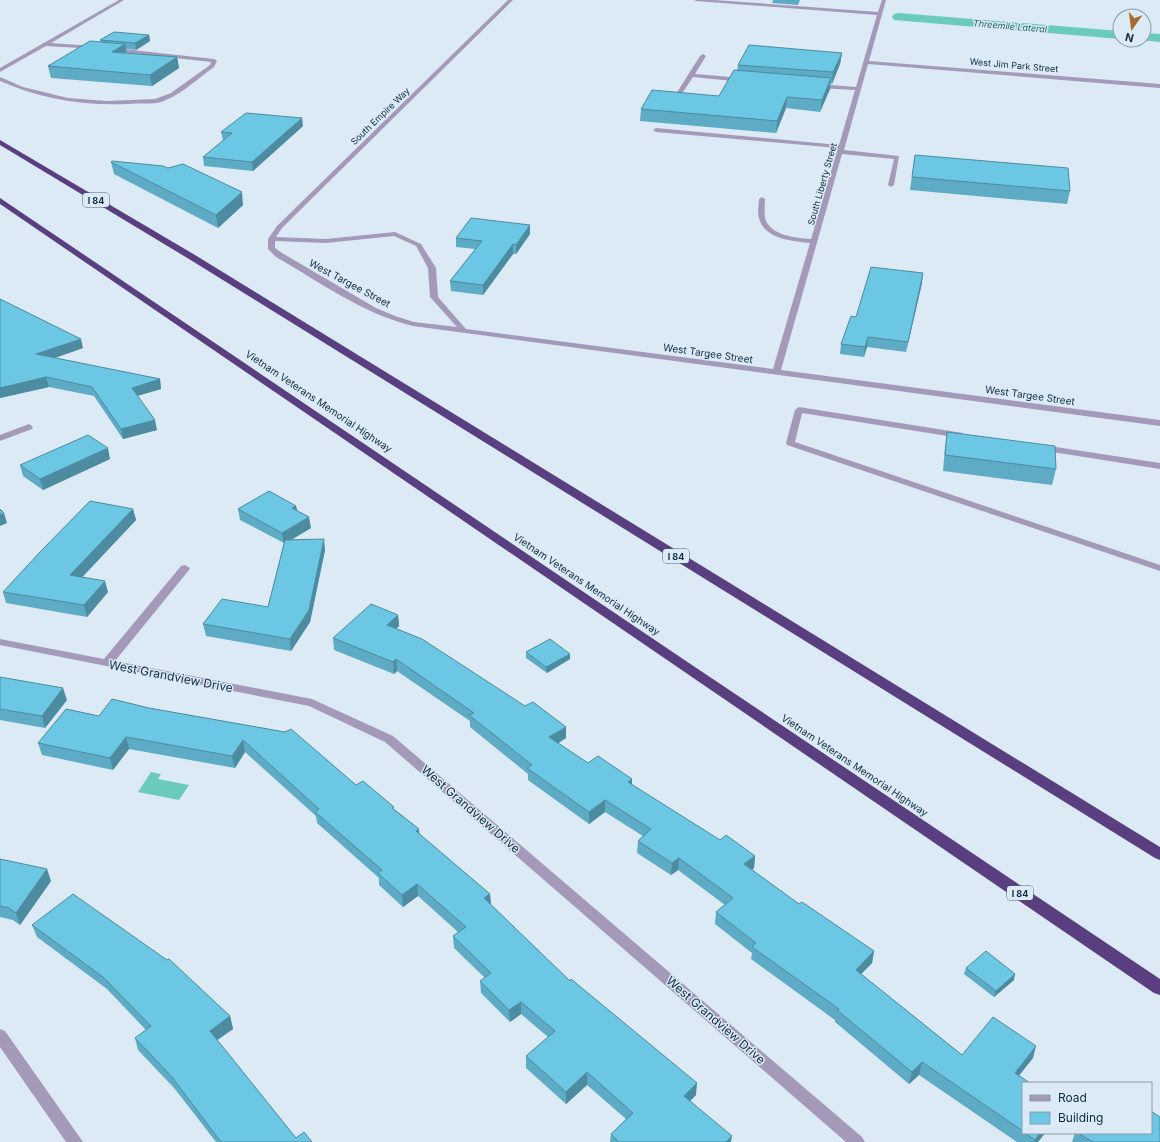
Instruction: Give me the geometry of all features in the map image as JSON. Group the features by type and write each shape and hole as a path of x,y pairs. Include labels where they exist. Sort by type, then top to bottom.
{"highway":[{"name":"I 84","path":"0,142 212,270 1160,854"},
{"name":"Vietnam Veterans Memorial Highway","path":"0,200 1160,988"}],"street":[{"path":"0,70 122,0"},
{"name":"South Empire Way","path":"271,239 279,227 511,0"},
{"path":"696,0 751,2 880,14"},
{"name":"South Liberty Street","path":"776,373 884,0"},
{"path":"0,79 21,88 68,100 107,103 156,101 173,94 212,66 214,61 46,44"},
{"path":"679,94 703,56"},
{"name":"West Jim Park Street","path":"866,62 1160,86"},
{"path":"691,75 752,80"},
{"path":"813,85 858,89"},
{"path":"656,130 841,149 897,157 891,185"},
{"path":"762,199 762,219 771,231 798,240 814,241"},
{"path":"271,239 326,241 395,234 419,245 432,268 434,297 464,331"},
{"name":"West Targee Street","path":"271,239 272,248 290,263 373,310 392,318 413,324 1160,423"},
{"path":"972,437 799,410 790,443 1160,568"},
{"path":"0,438 29,427"},
{"path":"1034,447 1160,466"},
{"path":"107,664 185,568"},
{"name":"West Grandview Drive","path":"0,642 312,703 389,739 857,1142"},
{"path":"0,1035 75,1142"}],"shaded area":[{"path":"151,772 161,774 158,779 189,785 179,800 138,792"}],"building":[{"path":"114,32 149,35 135,43 100,40"},
{"path":"90,41 125,44 112,52 177,57 150,75 48,66"},
{"path":"749,45 842,53 833,72 738,65"},
{"path":"734,70 831,78 822,100 787,97 777,121 641,109 652,90 719,96"},
{"path":"246,113 302,118 252,162 203,157 232,133 221,132"},
{"path":"915,155 1068,168 1070,191 912,177"},
{"path":"111,162 163,166 168,168 183,164 242,192 216,215"},
{"path":"471,218 530,225 516,245 513,244 483,285 450,281 482,241 456,238"},
{"path":"871,267 923,273 908,342 868,337 865,347 841,344 851,316 856,317"},
{"path":"0,299 81,339 36,354 160,379 132,388 155,420 121,429 92,387 46,377 0,388"},
{"path":"947,432 1055,446 1056,469 945,455"},
{"path":"88,435 108,448 40,479 20,465"},
{"path":"269,491 296,506 292,508 309,517 282,533 238,509"},
{"path":"90,501 133,509 70,575 105,581 84,605 3,592 40,552"},
{"path":"0,509 4,513 0,515"},
{"path":"324,539 309,610 290,639 203,624 222,599 268,607 285,540"},
{"path":"371,604 398,615 387,625 422,639 525,706 533,702 566,727 549,737 588,763 598,756 632,779 628,782 720,840 726,835 755,856 744,864 799,904 802,902 874,951 856,970 962,1055 993,1017 1036,1046 1015,1073 1028,1082 1022,1082 1022,1130 922,1062 912,1072 837,1010 839,1009 752,947 756,943 716,912 733,898 679,858 672,863 638,841 651,829 605,800 589,812 527,768 532,765 469,715 474,713 396,659 393,662 333,638"},
{"path":"550,639 570,654 546,667 526,652"},
{"path":"0,677 63,688 42,716 0,709"},
{"path":"112,699 149,708 285,732 291,729 356,785 363,781 394,807 392,808 419,829 416,831 490,894 484,898 570,981 571,979 697,1083 684,1096 732,1136 726,1142 619,1142 611,1134 633,1113 587,1072 566,1092 526,1056 555,1031 521,1002 509,1010 480,981 491,973 453,936 466,927 417,884 402,895 378,873 382,870 315,812 319,809 243,740 232,756 126,737 110,758 38,743 66,709 99,716"},
{"path":"0,859 47,869 16,913 9,908 0,906"},
{"path":"73,894 167,960 169,959 230,1016 210,1031 296,1138 304,1132 312,1142 221,1142 172,1077 135,1038 151,1026 103,977 32,925"},
{"path":"986,951 1015,974 996,991 966,968"},
{"path":"1152,1112 1160,1117 1160,1142 1093,1142 1080,1134 1152,1134"},
{"path":"1026,1134 1039,1134 1035,1140"}],"waterway":[{"name":"Threemile Lateral","path":"899,17 1112,34"},
{"name":"Threemile Lateral","path":"1152,38 1160,38"}]}
